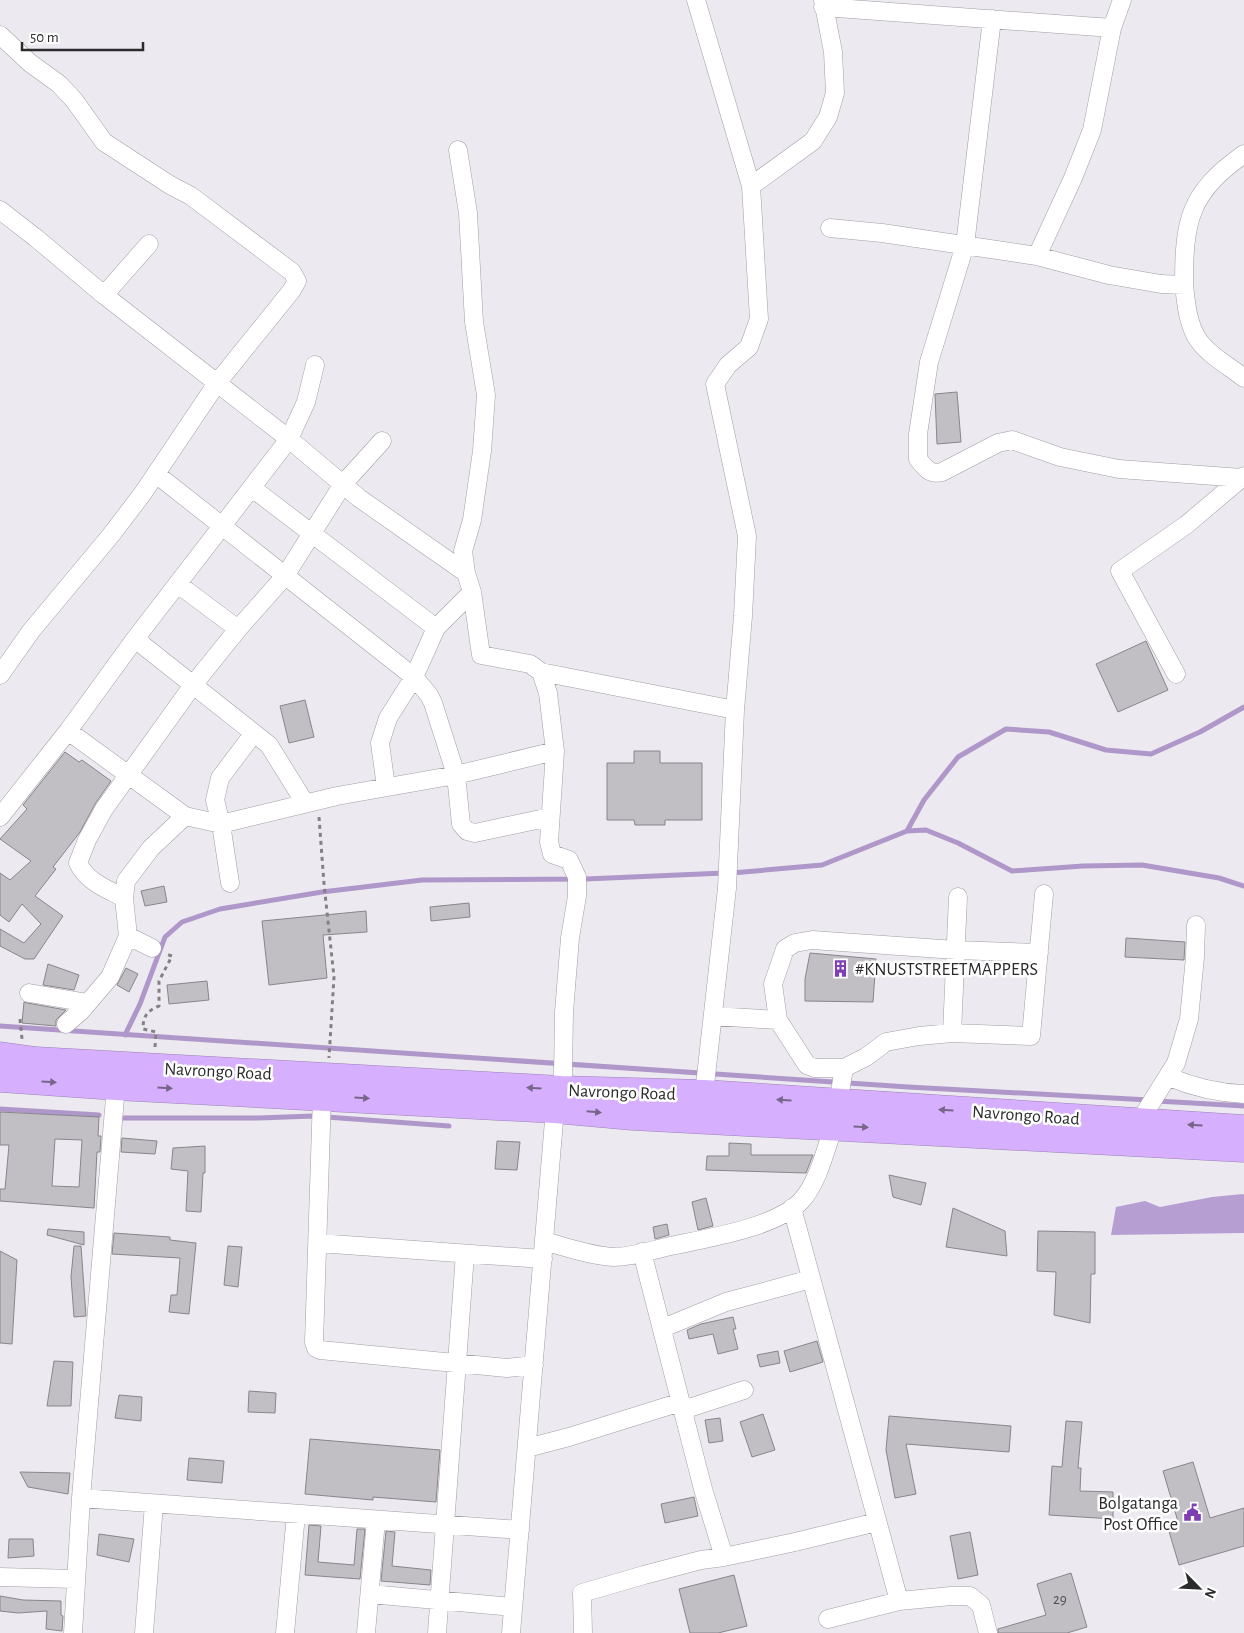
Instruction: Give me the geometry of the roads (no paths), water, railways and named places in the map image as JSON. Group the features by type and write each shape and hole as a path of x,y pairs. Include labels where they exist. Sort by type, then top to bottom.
{"highway":[{"name":"Navrongo Road","path":"11,1049 46,1061 558,1099 633,1116 836,1114 1142,1122 1244,1129"},
{"name":"Navrongo Road","path":"0,1078 116,1086 322,1096 558,1099 704,1094 836,1114 1244,1148"}],"street":[{"path":"696,0 751,186 758,319 749,347 728,365 715,384 747,536 743,616 735,710 727,888 704,1094"},
{"path":"1037,256 1073,178 1092,130 1112,28 1122,0"},
{"path":"751,186 813,141 828,117 835,93 833,52 823,3 1112,28"},
{"path":"992,19 966,245 929,362 918,434 918,460 927,470 937,474 998,443 1012,440 1060,457 1119,469 1243,477"},
{"path":"0,35 30,63 59,84 74,100 104,142 191,196 292,272 297,281 292,290 217,384 156,474 111,535 31,631 0,675"},
{"path":"458,150 468,213 474,322 486,395 482,451 472,520 464,551 466,573 472,592 481,655 530,664 541,672 735,710"},
{"path":"1244,154 1224,168 1202,191 1188,220 1184,250 1186,306 1198,340 1208,351 1244,378"},
{"path":"0,210 104,295 289,439 359,498 466,573"},
{"path":"830,228 882,233 1037,256 1109,274 1162,284 1184,285"},
{"path":"104,295 148,244"},
{"path":"0,816 68,731 135,639 289,439 306,402 315,365"},
{"path":"124,898 95,883 82,871 78,863 87,840 104,809 193,685 284,576 310,533 344,484 382,441"},
{"path":"156,474 414,678 429,695 456,775 461,824 467,831 475,833 550,817"},
{"path":"1176,674 1120,571 1186,525 1243,477"},
{"path":"252,488 436,628"},
{"path":"178,585 238,629"},
{"path":"386,788 380,743 388,718 414,678 436,628 472,592"},
{"path":"135,639 269,745 311,802"},
{"path":"511,1633 544,1241 558,1099 563,1075 565,1002 570,938 577,896 577,876 569,860 552,854 549,842 554,752 548,694 541,672"},
{"path":"68,731 185,816 221,824 311,802 456,775 554,752"},
{"path":"230,883 221,824 215,800 220,778 254,734"},
{"path":"66,1024 88,1003 110,977 128,936 124,898 126,881 151,848 185,816"},
{"path":"1039,953 956,950 812,940 795,943 785,949 773,984 778,1020 807,1065 816,1068 844,1068 866,1057 886,1042 919,1036 952,1033 1031,1036 1039,953 1044,894"},
{"path":"952,1033 958,898"},
{"path":"1142,1122 1146,1112 1176,1063 1189,1019 1196,925"},
{"path":"128,936 152,948"},
{"path":"29,993 88,1003"},
{"path":"713,1016 778,1020"},
{"path":"544,1241 615,1257 756,1225 786,1213 802,1201 815,1178 836,1114 844,1068"},
{"path":"1169,1077 1194,1087 1228,1094 1244,1094"},
{"path":"73,1633 81,1498 116,1086"},
{"path":"322,1096 314,1342 316,1348 320,1350 507,1368 534,1365"},
{"path":"792,1208 899,1601"},
{"path":"318,1243 543,1259"},
{"path":"642,1252 703,1489 724,1557"},
{"path":"437,1633 465,1254"},
{"path":"663,1328 726,1302 811,1279"},
{"path":"527,1448 744,1390"},
{"path":"81,1498 520,1530"},
{"path":"144,1633 154,1504"},
{"path":"285,1633 296,1514"},
{"path":"366,1633 376,1520"},
{"path":"583,1633 582,1593 702,1560 724,1557 877,1522"},
{"path":"0,1577 75,1579"},
{"path":"370,1594 513,1607"},
{"path":"828,1618 899,1601 970,1596 981,1605 988,1633"}],"waterway":[{"path":"907,831 924,800 958,757 1006,729 1049,732 1106,750 1151,754 1200,732 1244,707"},
{"path":"732,873 822,865 907,831 926,830 958,843 1012,871 1083,866 1142,865 1219,878 1244,886"},
{"path":"125,1035 140,1004 165,937 182,922 220,909 322,892 422,880 586,879 724,873"},
{"path":"0,1026 908,1087 1149,1100"},
{"path":"1157,1101 1244,1106"},
{"path":"0,1109 99,1115"},
{"path":"119,1118 313,1116 449,1126"}],"place":[{"name":"#KNUSTSTREETMAPPERS","path":"841,969"},
{"name":"Bolgatanga Post Office","path":"1192,1513"}]}
